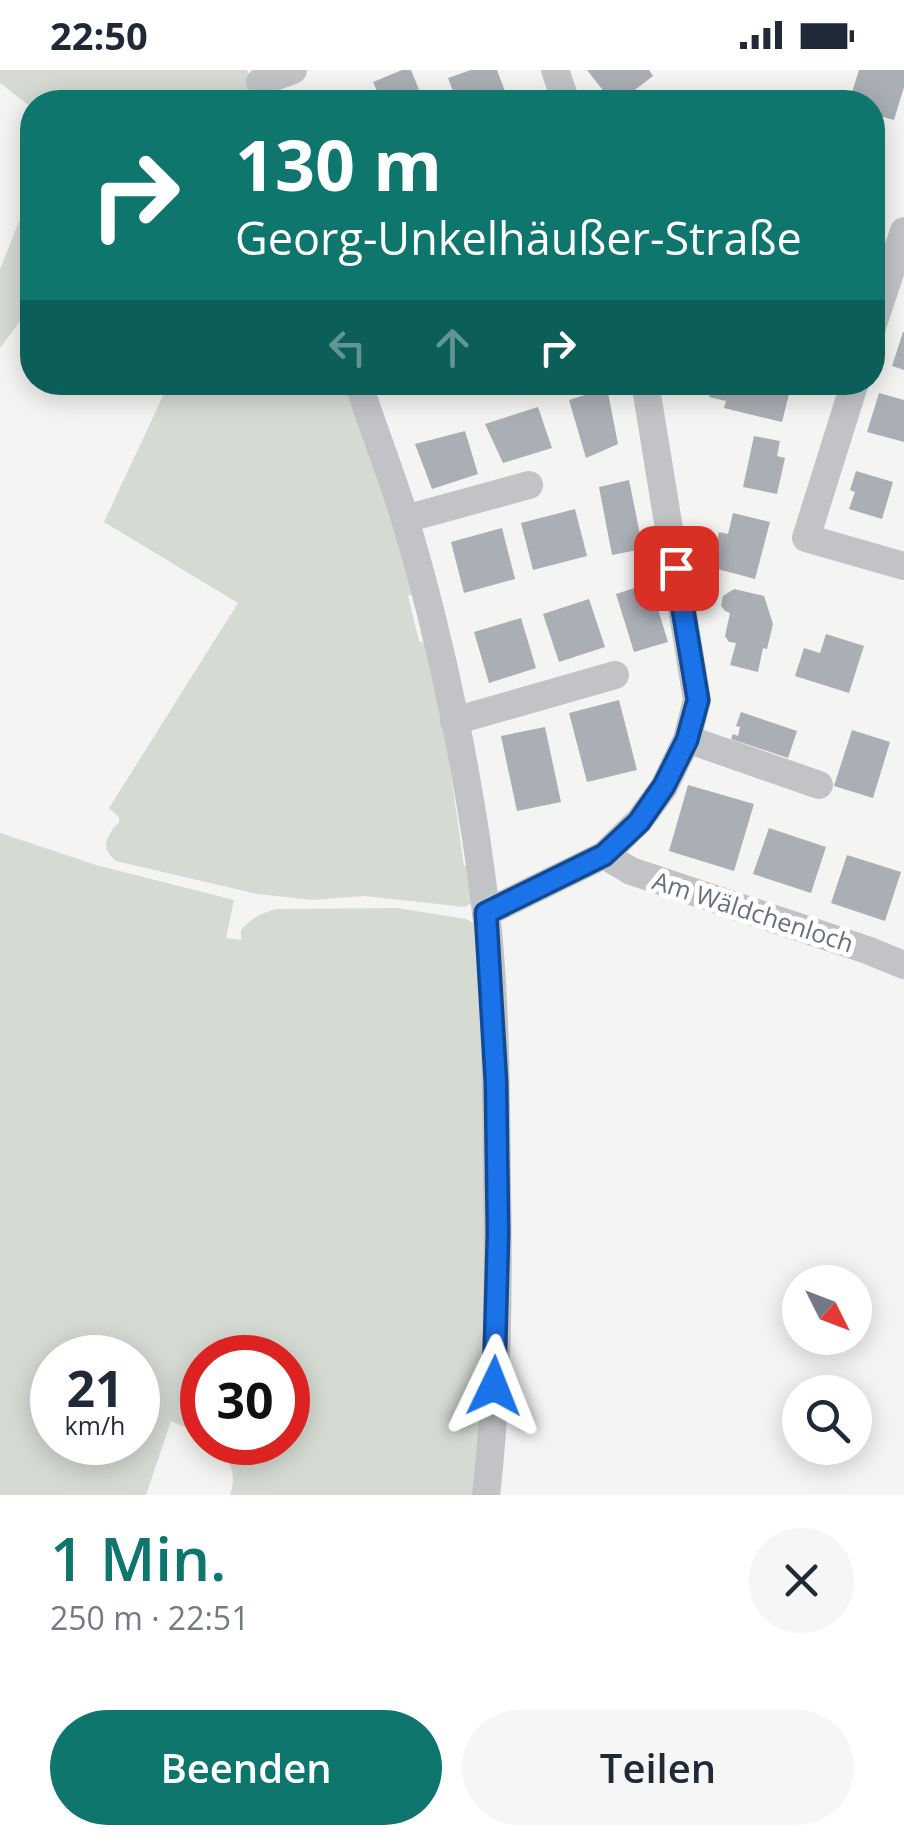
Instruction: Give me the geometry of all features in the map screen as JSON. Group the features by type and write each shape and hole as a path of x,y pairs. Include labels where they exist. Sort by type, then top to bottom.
{"street":[{"path":"261,85 293,70"},
{"path":"885,262 904,231"},
{"path":"362,395 405,519 454,721 486,913 496,1082 498,1233 494,1386 486,1495"},
{"path":"486,913 604,855 639,822 664,786 687,740 698,700 647,395"},
{"path":"851,395 806,538 904,566"},
{"path":"405,519 529,485"},
{"path":"454,721 615,675"},
{"path":"687,740 819,786"},
{"name":"Am Wäldchenloch","path":"604,855 631,872 904,965"}],"shaded area":[{"path":"0,70 247,70 254,90 20,90 20,99 0,83"},
{"path":"20,219 20,321 0,348 0,269"},
{"path":"163,395 351,395 417,592 408,596 419,641 433,648 464,866 471,866 474,902 465,907 364,896 313,900 257,894 116,861 111,856 106,846 119,817 109,808 238,603 104,522"},
{"path":"0,833 96,865 234,900 226,938 241,940 241,930 249,922 278,909 397,908 466,919 475,924 492,1256 475,1495 230,1495 233,1479 229,1465 310,1465 310,1335 180,1335 180,1425 171,1421 160,1454 160,1335 30,1335 30,1465 156,1465 146,1495 0,1495"}],"building":[{"path":"411,70 419,90 377,90 373,82"},
{"path":"471,70 497,70 504,90 452,90 448,78"},
{"path":"587,70 649,70 653,76 635,90 603,90"},
{"path":"859,70 904,70 904,87 894,120 885,118 885,90 853,90"},
{"path":"904,332 904,370 892,366"},
{"path":"608,395 618,444 586,458 569,400"},
{"path":"789,395 782,422 724,408 726,401 709,397"},
{"path":"878,395 904,400 904,442 867,432"},
{"path":"538,407 552,448 503,463 485,424"},
{"path":"465,431 478,474 432,489 415,444"},
{"path":"754,436 780,441 777,456 785,458 777,494 743,487"},
{"path":"856,471 893,482 882,519 849,509"},
{"path":"629,480 643,549 612,555 599,487"},
{"path":"575,509 587,556 533,570 521,523"},
{"path":"733,513 770,522 755,579 710,567 719,532 728,534"},
{"path":"502,528 515,579 464,593 451,542"},
{"path":"650,583 668,642 634,652 616,594"},
{"path":"734,589 764,596 773,624 758,672 730,665 736,643 725,636 730,613 721,606 723,596"},
{"path":"589,599 605,647 559,662 543,614"},
{"path":"521,618 536,668 489,683 474,632"},
{"path":"826,634 864,646 849,693 795,676 804,648 820,653"},
{"path":"619,700 637,770 587,782 569,713"},
{"path":"741,712 797,731 788,758 731,739 733,734 738,736 740,727 736,726"},
{"path":"545,727 561,802 517,811 501,736"},
{"path":"852,730 890,742 873,798 834,786"},
{"path":"688,785 754,804 734,871 669,851"},
{"path":"769,828 826,847 811,893 753,874"},
{"path":"847,855 901,872 885,921 831,903"}],"route":[{"path":"494,1386 496,1082 486,913 604,855 639,822 664,786 687,740 698,700 676,568"}]}
